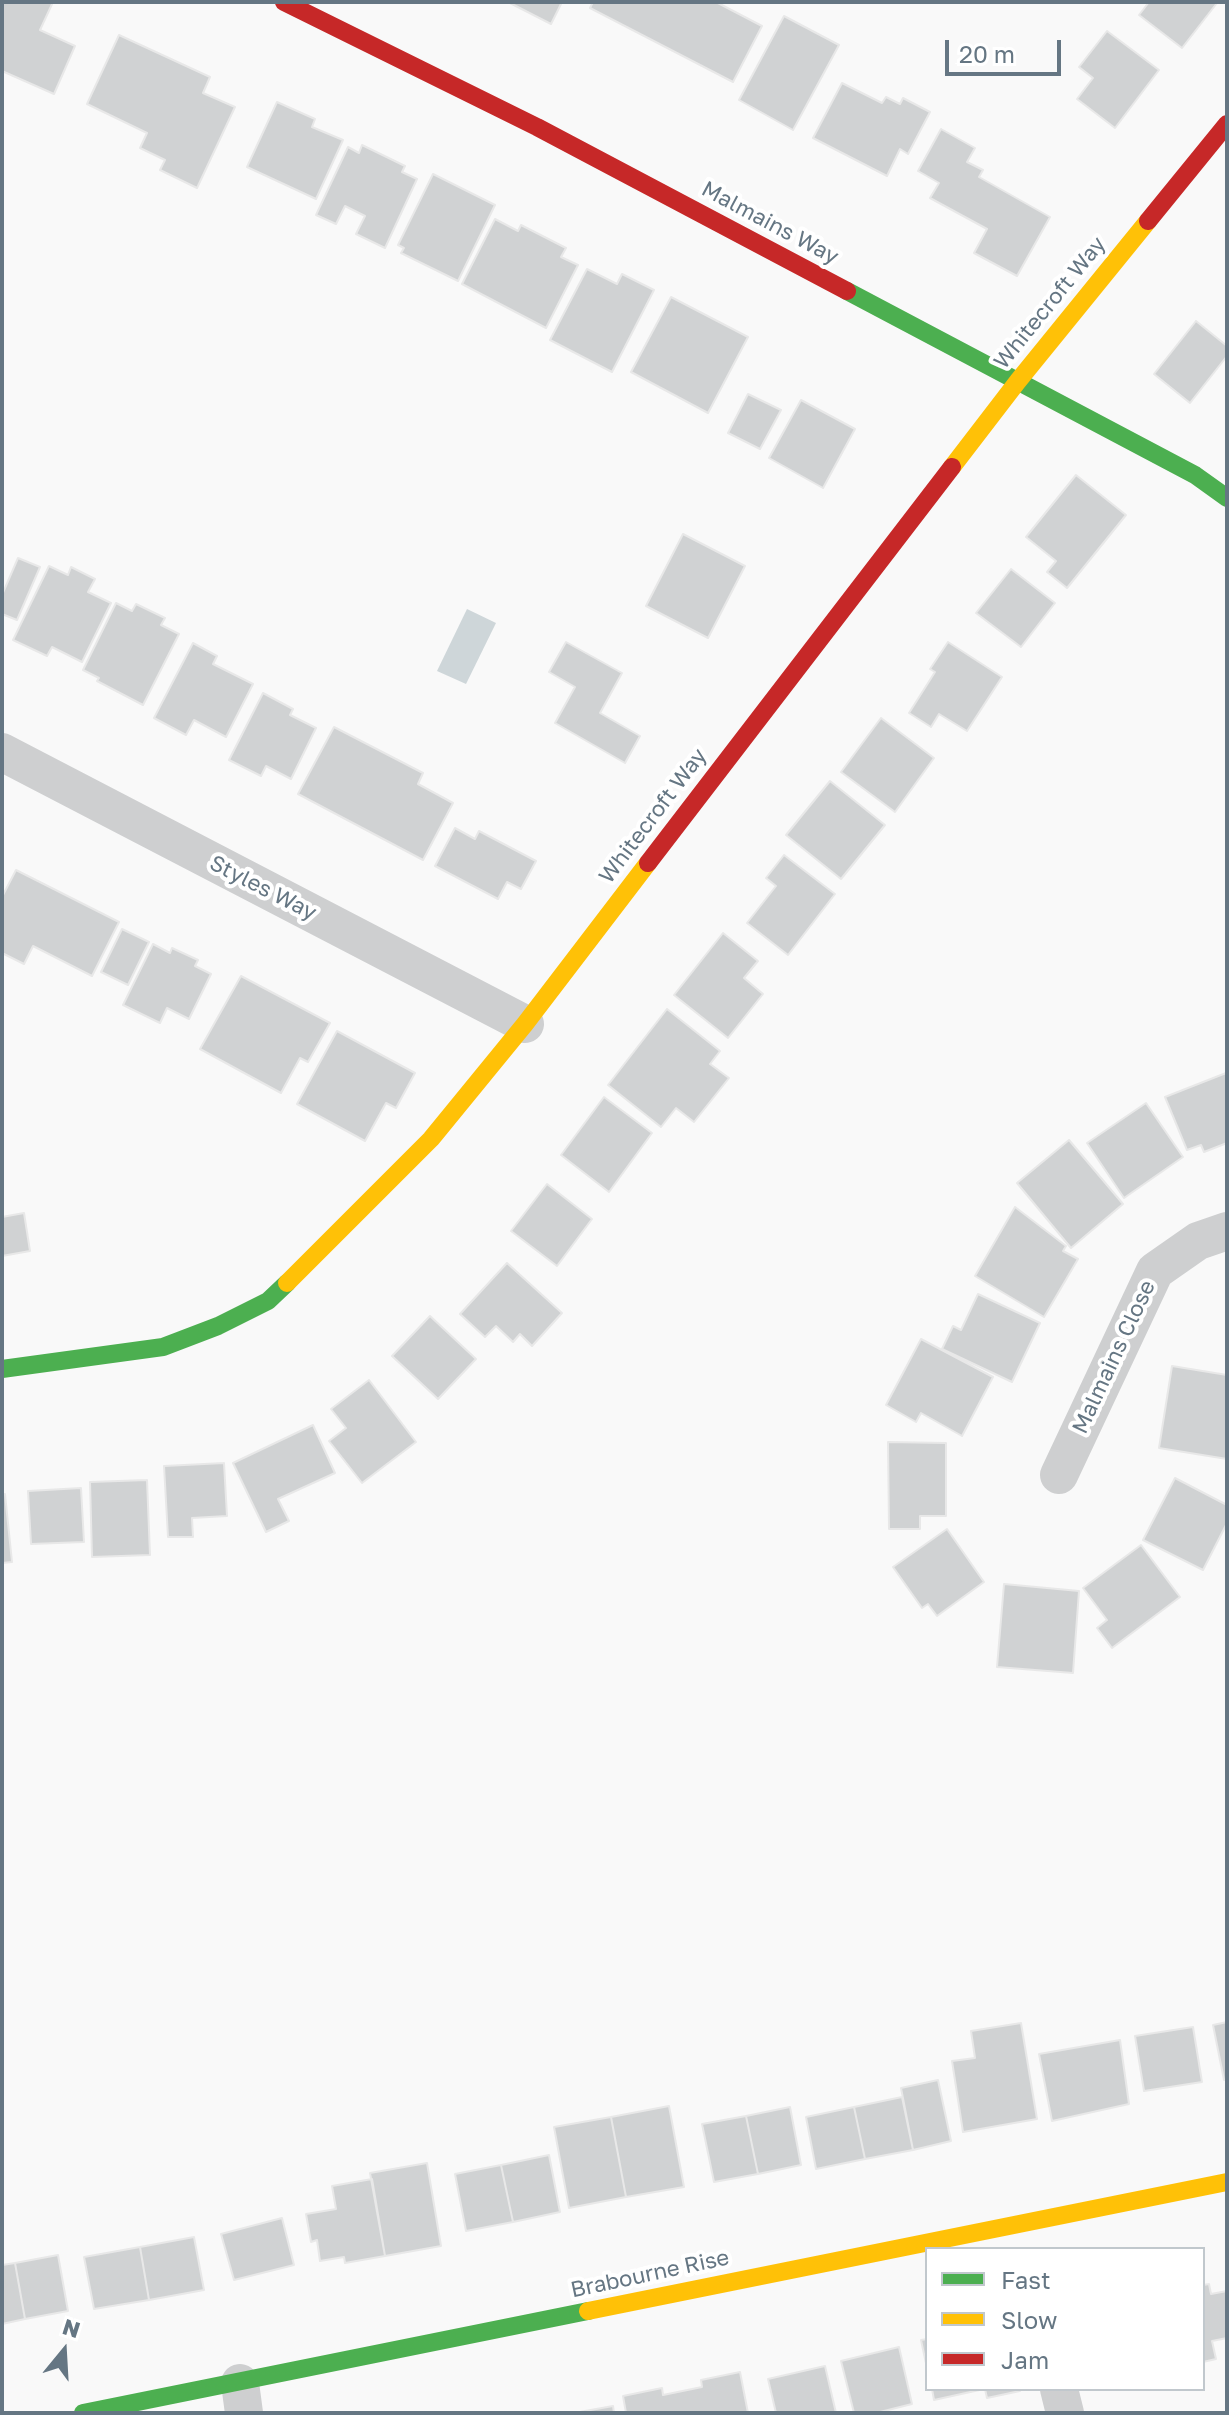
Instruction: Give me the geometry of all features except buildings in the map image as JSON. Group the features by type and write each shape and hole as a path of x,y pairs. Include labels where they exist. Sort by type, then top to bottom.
{"street":[{"name":"Malmains Way","path":"284,2 537,127 1195,475 1227,498"},
{"name":"Whitecroft Way","path":"2,1369 163,1347 218,1326 268,1301 431,1139 525,1024 1018,381 1227,124"},
{"name":"Styles Way","path":"2,752 525,1024"},
{"name":"Malmains Close","path":"1059,1475 1155,1271 1198,1241 1227,1231"},
{"name":"Brabourne Rise","path":"971,2247 1024,2236 1227,2182"},
{"name":"Brabourne Rise","path":"83,2413 242,2398 925,2257"},
{"path":"1060,2391 1065,2413"}],"shaded area":[{"path":"467,609 496,623 466,684 437,671"}],"traffic: fast":[{"path":"847,291 1195,475 1227,498"},
{"path":"2,1369 163,1347 218,1326 268,1301 287,1283"},
{"path":"83,2413 588,2311"}],"traffic: slow":[{"path":"952,467 1148,221"},
{"path":"287,1283 431,1139 525,1024 648,863"},
{"path":"588,2311 1227,2182"}],"traffic: jam":[{"path":"284,2 537,127 847,291"},
{"path":"1148,221 1227,124"},
{"path":"648,863 952,467"}]}
